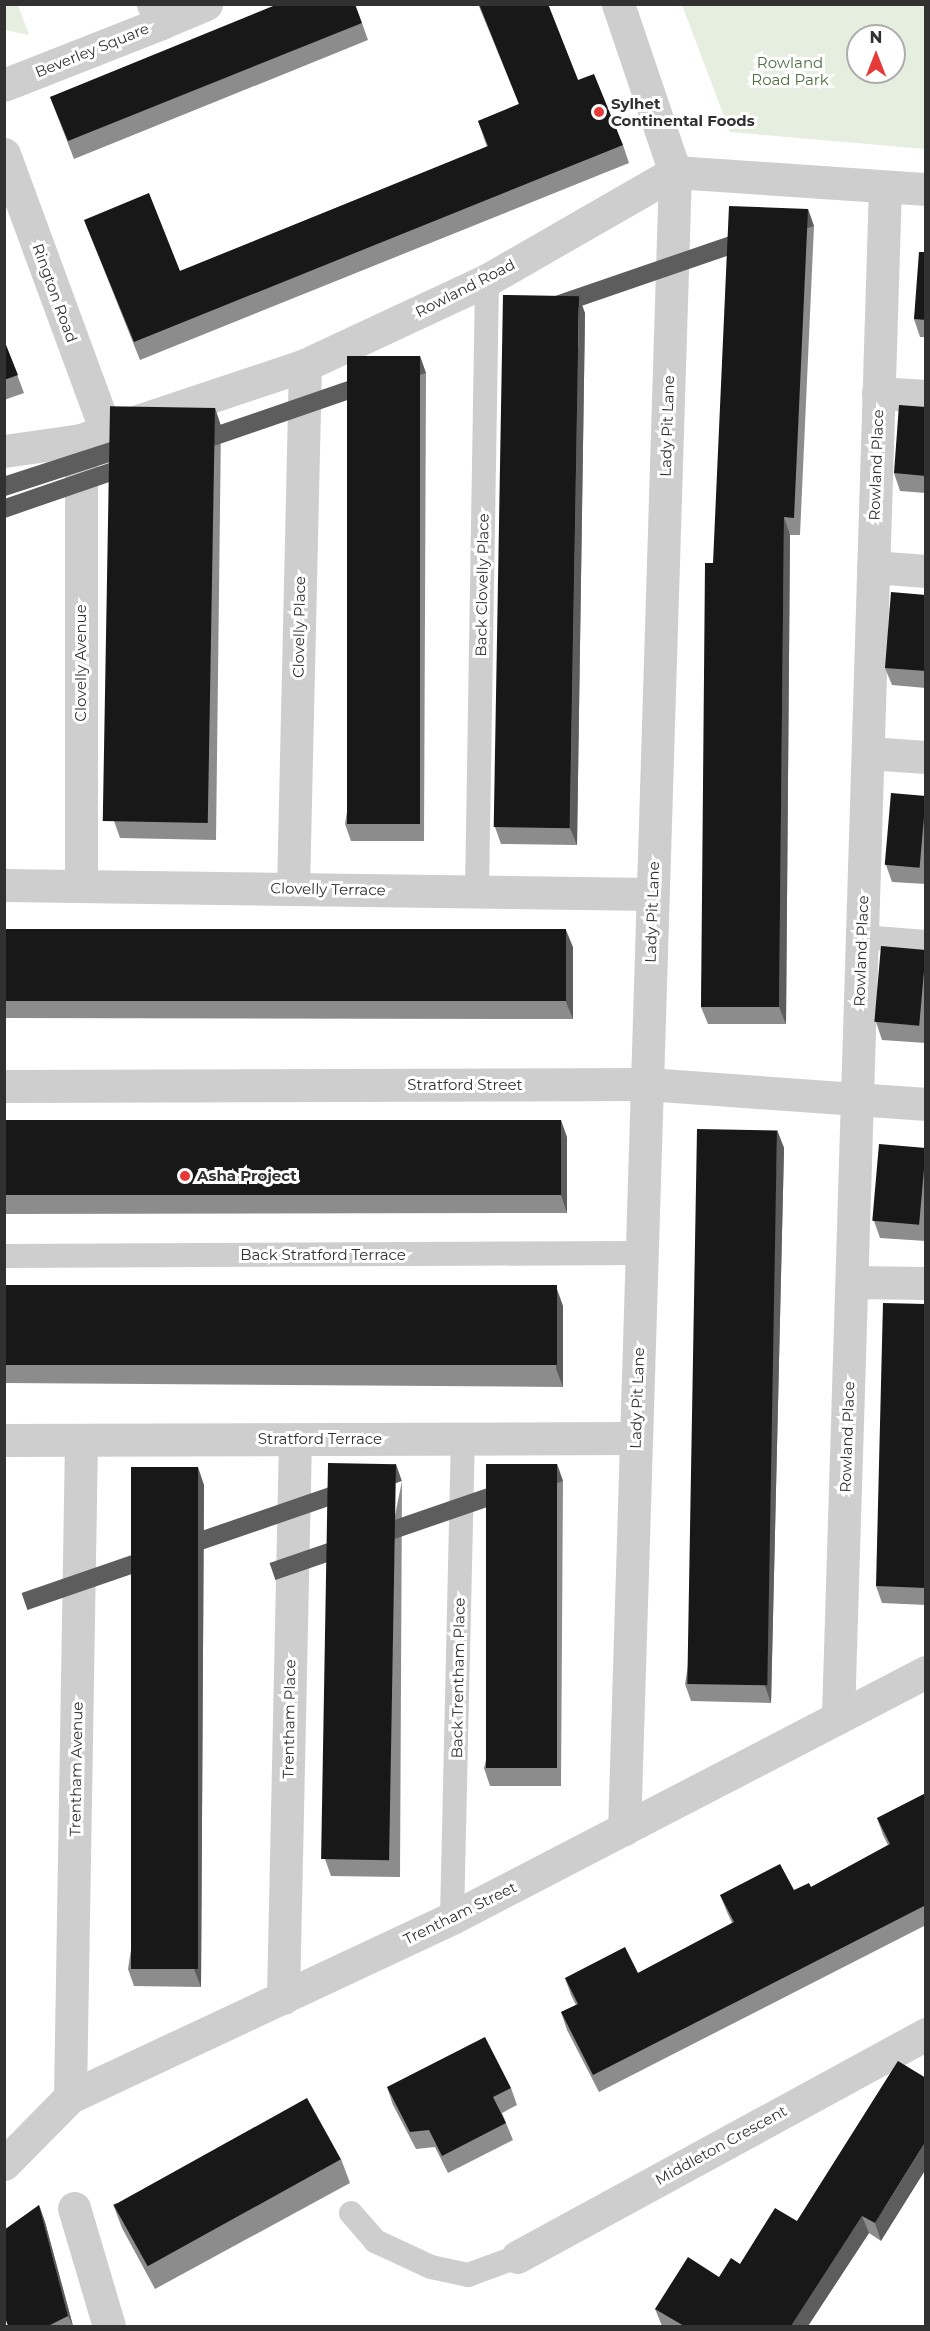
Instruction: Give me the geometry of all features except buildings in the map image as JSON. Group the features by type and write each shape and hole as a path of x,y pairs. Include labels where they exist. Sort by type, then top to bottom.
{"street":[{"name":"Beverley Square","path":"4,85 157,14 206,4"},
{"name":"Lady Pit Lane","path":"618,4 675,172 624,1829"},
{"name":"Rington Road","path":"4,154 93,436"},
{"path":"675,172 926,189"},
{"name":"Rowland Road","path":"4,451 93,436 305,364 487,280 675,172"},
{"name":"Rowland Place","path":"838,1716 885,187"},
{"name":"Clovelly Place","path":"292,889 305,364"},
{"path":"878,393 926,396"},
{"name":"Clovelly Avenue","path":"81,886 93,436"},
{"path":"873,567 926,571"},
{"path":"868,753 926,757"},
{"name":"Clovelly Terrace","path":"4,885 652,894"},
{"name":"Stratford Street","path":"4,1086 647,1084 926,1104"},
{"path":"852,1282 926,1283"},
{"name":"Stratford Terrace","path":"4,1440 636,1438"},
{"name":"Trentham Place","path":"283,1998 295,1439"},
{"name":"Trentham Avenue","path":"70,2097 81,1440"},
{"name":"Trentham Street","path":"4,2164 70,2097 452,1918 926,1672"},
{"name":"Middleton Crescent","path":"517,2257 926,2034"},
{"path":"74,2208 109,2326"}],"lane":[{"name":"Back Clovelly Place","path":"477,891 487,280"},
{"path":"862,937 926,942"},
{"name":"Back Stratford Terrace","path":"4,1256 642,1253"},
{"name":"Back Trentham Place","path":"452,1918 464,1438"},
{"path":"351,2213 375,2241 431,2267 468,2275 517,2257"}],"green space":[{"path":"5,4 18,5 29,35 5,30"},
{"name":"Rowland Road Park","path":"682,5 925,5 925,149 730,132"}],"place":[{"name":"Sylhet Continental Foods","path":"599,112"},
{"name":"Asha Project","path":"185,1176"}]}
